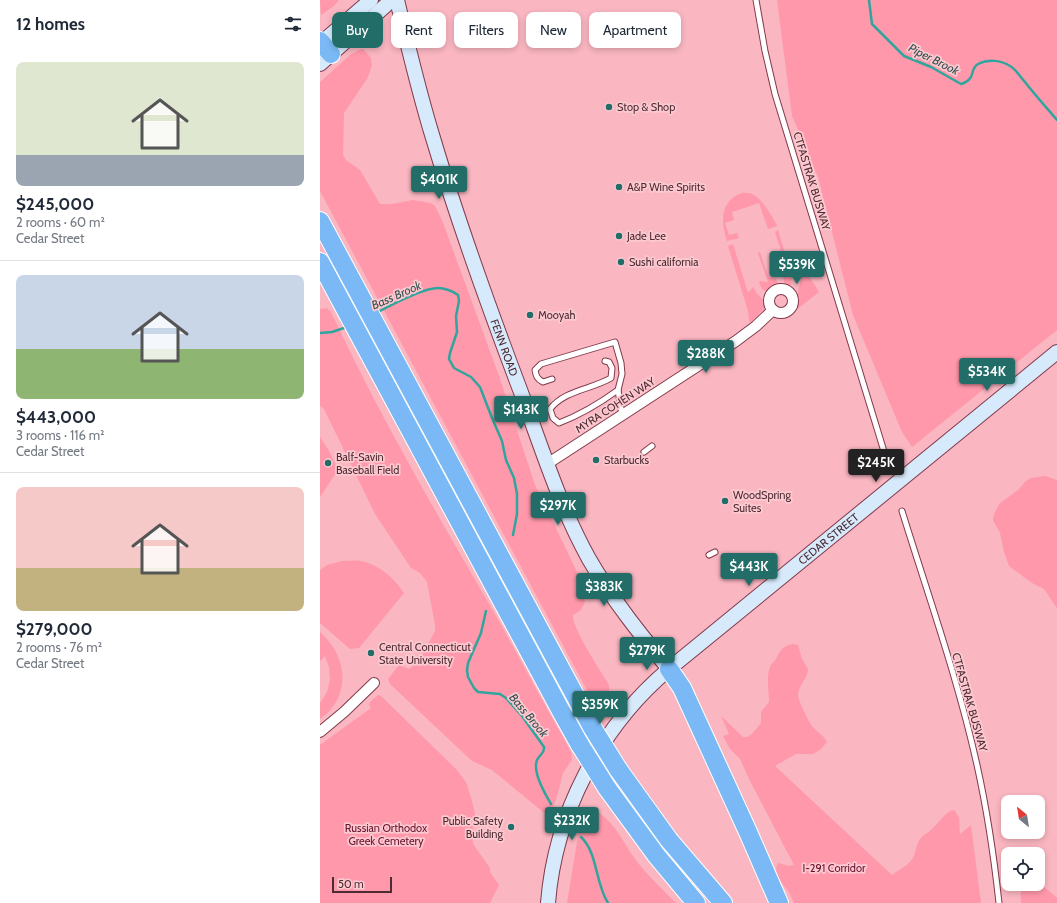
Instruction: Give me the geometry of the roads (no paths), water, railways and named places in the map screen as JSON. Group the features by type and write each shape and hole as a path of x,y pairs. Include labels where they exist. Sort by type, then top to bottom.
{"highway":[{"path":"320,221 592,727 618,769 669,840 723,903"},
{"path":"320,262 580,746 607,788 656,855 696,903"},
{"path":"669,669 682,688 779,903"}],"main road":[{"path":"323,49 371,0"},
{"path":"323,49 385,6 391,0"},
{"name":"FENN ROAD","path":"397,0 423,101 445,177 477,272 553,482 573,528 593,566 627,616 669,669"},
{"name":"CEDAR STREET","path":"548,903 554,861 560,835 570,807 585,776 606,739 625,713 646,690 669,669 1057,352"}],"street":[{"name":"MYRA COHEN WAY","path":"547,464 736,341 756,326 773,310"},
{"path":"320,732 374,683"}],"lane":[{"name":"CTFASTRAK BUSWAY","path":"756,0 764,50 775,94 886,458"},
{"path":"552,379 543,382 539,380 536,376 535,370 541,364 615,342 621,363 622,374 618,390 622,415"},
{"path":"605,361 609,362 612,368 611,378 601,384 568,394 556,401 550,409 553,418 559,422 568,419 587,410 618,390"},
{"path":"644,452 652,446"},
{"name":"CTFASTRAK BUSWAY","path":"902,511 954,678 975,758 990,835 999,903"},
{"path":"709,555 715,552"}],"waterway":[{"name":"Piper Brook","path":"869,0 872,24 904,56 931,67 961,84 966,82 971,77 975,66 978,64 982,62 999,61 1012,67 1016,71 1057,120"},
{"name":"Bass Brook","path":"376,313 407,298 432,289 446,289 458,295 459,301 456,316 457,332 449,359 454,368 471,377 480,387 502,441 506,460 514,478 517,494 517,514 513,535"},
{"name":"Bass Brook","path":"320,333 332,332 347,327"},
{"name":"Bass Brook","path":"486,611 481,633 468,663 468,677 478,692 500,694 506,698 522,716 544,747 543,752 537,760 536,771 540,783 551,804"},
{"name":"Bass Brook","path":"581,837 591,851 601,886 608,903"}],"place":[{"name":"Stop & Shop","path":"609,107"},
{"name":"A&P Wine Spirits","path":"619,187"},
{"name":"Jade Lee","path":"619,236"},
{"name":"Sushi california","path":"621,262"},
{"name":"Mooyah","path":"530,315"},
{"name":"Starbucks","path":"596,460"},
{"name":"Balf-Savin Baseball Field","path":"328,463"},
{"name":"WoodSpring Suites","path":"725,501"},
{"name":"Central Connecticut State University","path":"371,653"},
{"name":"Public Safety Building","path":"511,827"}],"park label":[{"name":"Russian Orthodox Greek Cemetery","path":"386,834"},
{"name":"I-291 Corridor","path":"834,868"}]}
